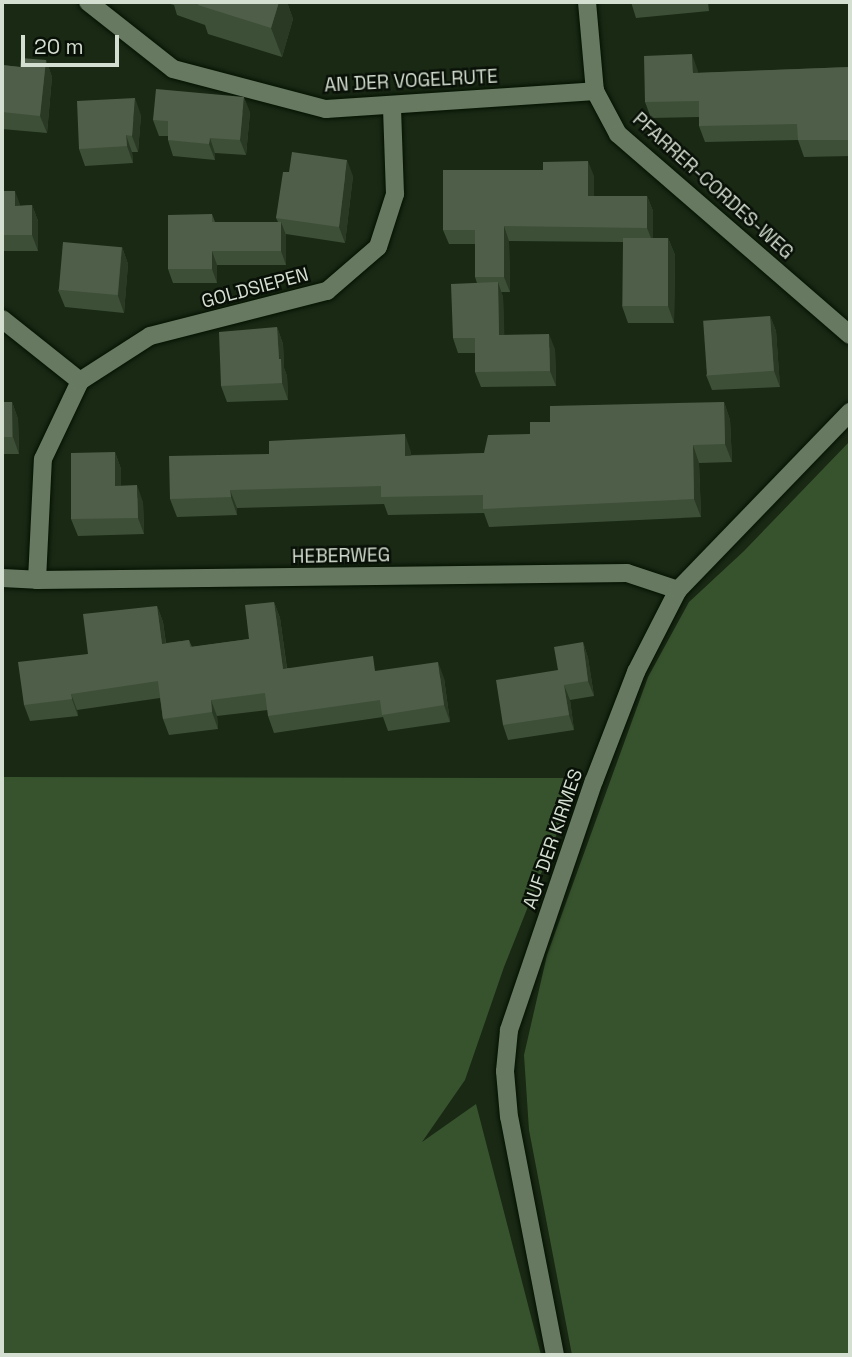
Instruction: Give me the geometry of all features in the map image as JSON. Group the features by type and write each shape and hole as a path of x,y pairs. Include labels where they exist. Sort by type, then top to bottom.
{"street":[{"name":"AN DER VOGELRUTE","path":"88,2 173,69 326,109 595,91"},
{"name":"PFARRER-CORDES-WEG","path":"587,2 595,91 618,134 850,335"},
{"name":"GOLDSIEPEN","path":"80,381 150,336 327,291 378,247 395,194 392,106"},
{"path":"2,318 80,381 43,459 37,580"},
{"name":"AUF DER KIRMES","path":"555,1355 509,1117 505,1071 509,1030 594,781 631,684 678,590 850,412"},
{"name":"HEBERWEG","path":"2,578 37,580 627,573 678,590"}],"green space":[{"path":"850,441 850,1355 572,1355 529,1130 524,1055 547,955 648,677 689,602 744,551"},
{"path":"2,777 579,778 504,967 465,1080 422,1142 476,1104 541,1355 2,1355"}],"building":[{"path":"199,2 279,2 271,28 198,5"},
{"path":"692,54 693,73 850,67 850,140 798,140 797,124 699,126 699,101 645,102 644,56"},
{"path":"21,58 46,60 40,116 2,112 2,65 20,67"},
{"path":"156,89 244,97 240,140 210,138 209,144 168,140 168,121 153,120"},
{"path":"135,98 132,136 126,135 127,146 79,149 77,101"},
{"path":"292,152 347,160 339,227 276,218 283,172 289,172"},
{"path":"588,161 588,196 647,196 647,228 504,226 504,277 475,277 475,230 443,230 443,170 543,170 543,162"},
{"path":"2,191 15,191 15,206 32,205 32,235 2,235"},
{"path":"212,214 212,222 281,222 281,251 212,251 212,269 168,269 168,215"},
{"path":"623,238 668,238 668,306 623,306"},
{"path":"63,242 122,247 118,295 59,290"},
{"path":"498,282 499,335 549,334 550,371 475,372 475,338 453,338 451,284"},
{"path":"770,316 774,371 707,376 703,321"},
{"path":"277,327 282,383 221,386 219,332"},
{"path":"2,402 12,402 12,437 2,437"},
{"path":"724,402 725,444 693,445 694,499 483,509 483,495 381,497 381,486 230,490 231,497 170,499 169,456 269,454 269,441 405,434 405,456 484,453 488,435 530,434 530,422 550,422 550,406"},
{"path":"115,452 115,486 137,485 138,518 71,519 71,453"},
{"path":"274,602 283,669 373,656 375,671 438,662 444,705 382,715 380,700 268,716 265,693 211,700 212,712 163,719 158,681 71,694 72,699 24,705 18,662 88,654 83,614 157,606 162,644 189,640 190,647 249,639 245,605"},
{"path":"583,642 588,681 564,685 569,715 503,725 496,680 558,670 554,647"}]}
